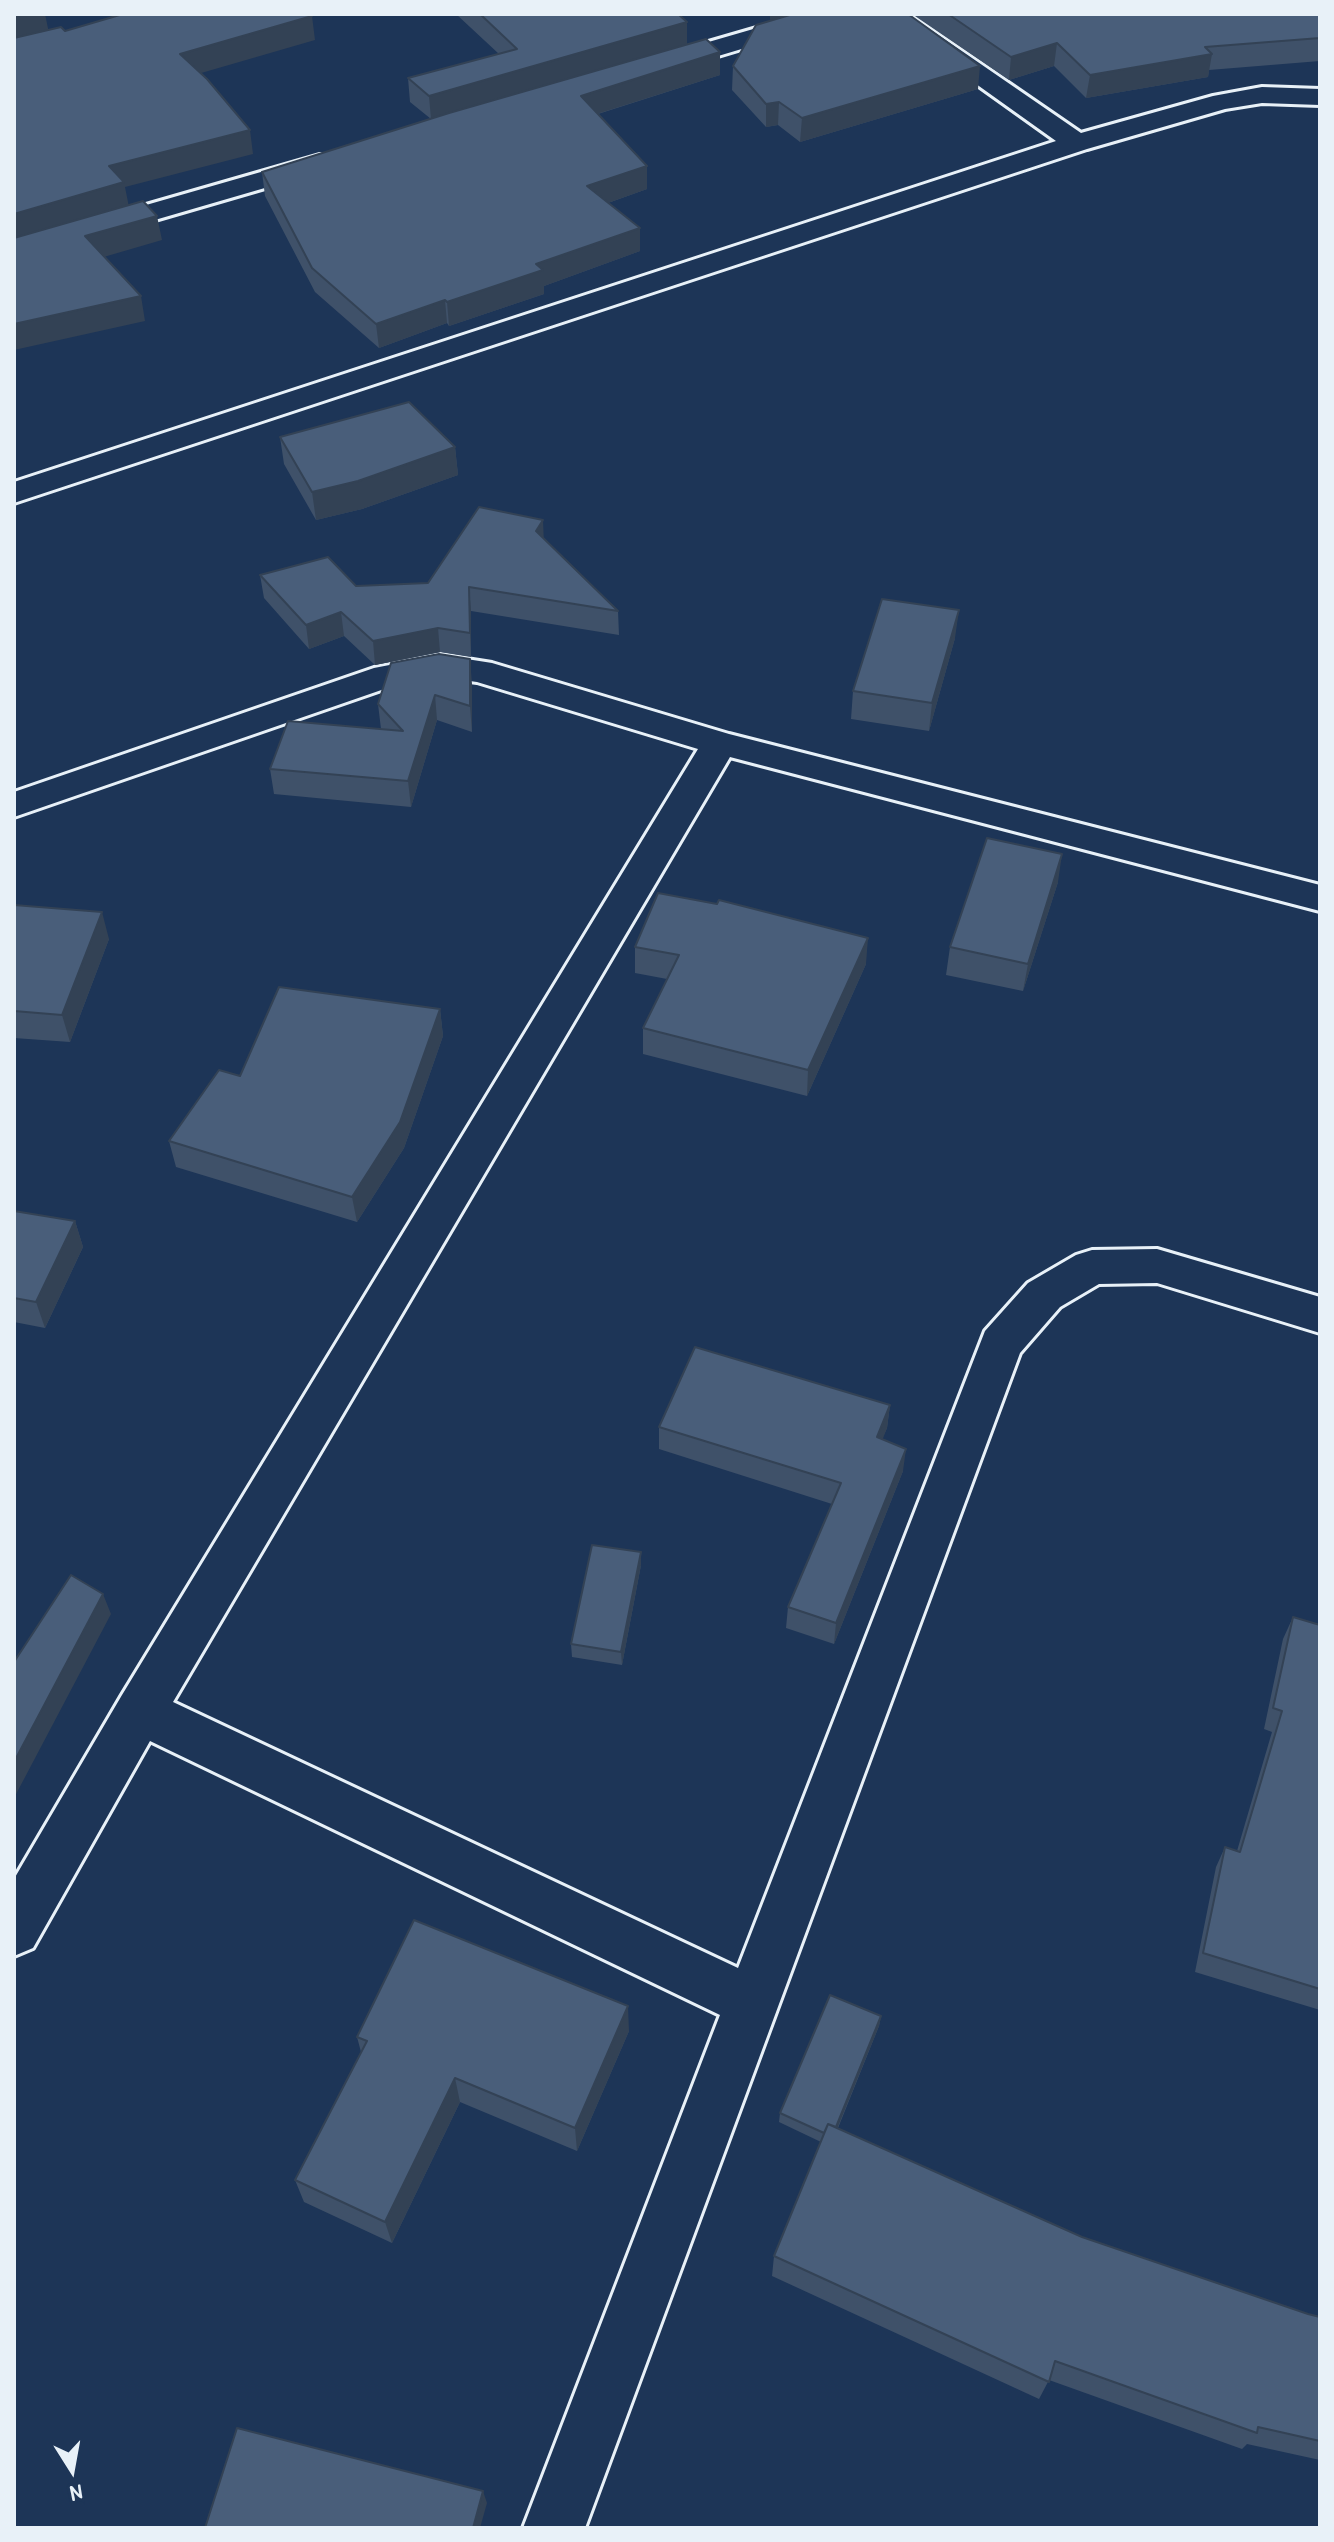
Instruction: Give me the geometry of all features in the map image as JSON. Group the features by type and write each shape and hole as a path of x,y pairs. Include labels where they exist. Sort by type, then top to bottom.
{"street":[{"path":"636,71 833,14"},
{"path":"891,14 1077,143"},
{"path":"14,493 1077,143 1222,102 1262,95 1320,97"},
{"path":"14,252 348,155"},
{"path":"14,805 386,676 441,666 480,671 720,743 1320,898"},
{"path":"14,1930 140,1711 720,743"},
{"path":"554,2528 1001,1344 1044,1295 1092,1267 1157,1266 1320,1315"},
{"path":"140,1711 751,2002"}],"building":[{"path":"123,14 312,16 180,54 207,79 250,130 109,166 124,182 14,214 14,38 61,27 65,31"},
{"path":"480,14 678,14 687,22 429,96 408,78 517,49"},
{"path":"793,14 908,14 980,66 802,118 779,102 766,104 733,66 756,25"},
{"path":"948,14 1320,14 1320,38 1205,47 1212,54 1090,75 1057,43 1011,57"},
{"path":"706,39 720,52 581,96 647,166 587,186 640,228 536,264 543,270 376,324 312,268 262,172 449,113"},
{"path":"143,201 157,216 85,236 141,296 14,324 14,238"},
{"path":"409,402 455,447 358,481 312,492 280,437"},
{"path":"479,507 543,520 536,531 618,611 469,587 470,633 438,628 373,641 341,612 306,625 260,575 328,557 356,586 428,583"},
{"path":"882,599 959,610 932,703 853,691"},
{"path":"439,654 470,659 470,706 435,695 408,781 270,769 288,721 403,731 378,704 391,663"},
{"path":"987,838 1062,854 1028,964 950,947"},
{"path":"658,893 717,904 719,900 868,938 808,1070 643,1028 679,955 635,947"},
{"path":"14,905 102,912 62,1015 14,1011"},
{"path":"279,987 440,1009 400,1122 352,1197 169,1141 219,1070 240,1076"},
{"path":"14,1211 75,1221 36,1302 14,1298"},
{"path":"695,1347 890,1405 877,1437 906,1449 836,1623 788,1607 841,1483 659,1427"},
{"path":"592,1545 641,1552 621,1652 571,1644"},
{"path":"71,1575 103,1594 14,1762 14,1662"},
{"path":"1293,1617 1320,1625 1320,1989 1203,1953 1225,1847 1240,1852 1282,1711 1273,1708"},
{"path":"414,1920 628,2006 575,2128 455,2078 385,2222 295,2180 367,2041 357,2037"},
{"path":"830,1995 881,2016 836,2127 828,2124 824,2133 780,2113"},
{"path":"828,2124 1082,2237 1320,2317 1320,2441 1258,2427 1257,2433 1055,2361 1049,2382 774,2256"},
{"path":"237,2428 483,2491 473,2528 205,2528"}]}
